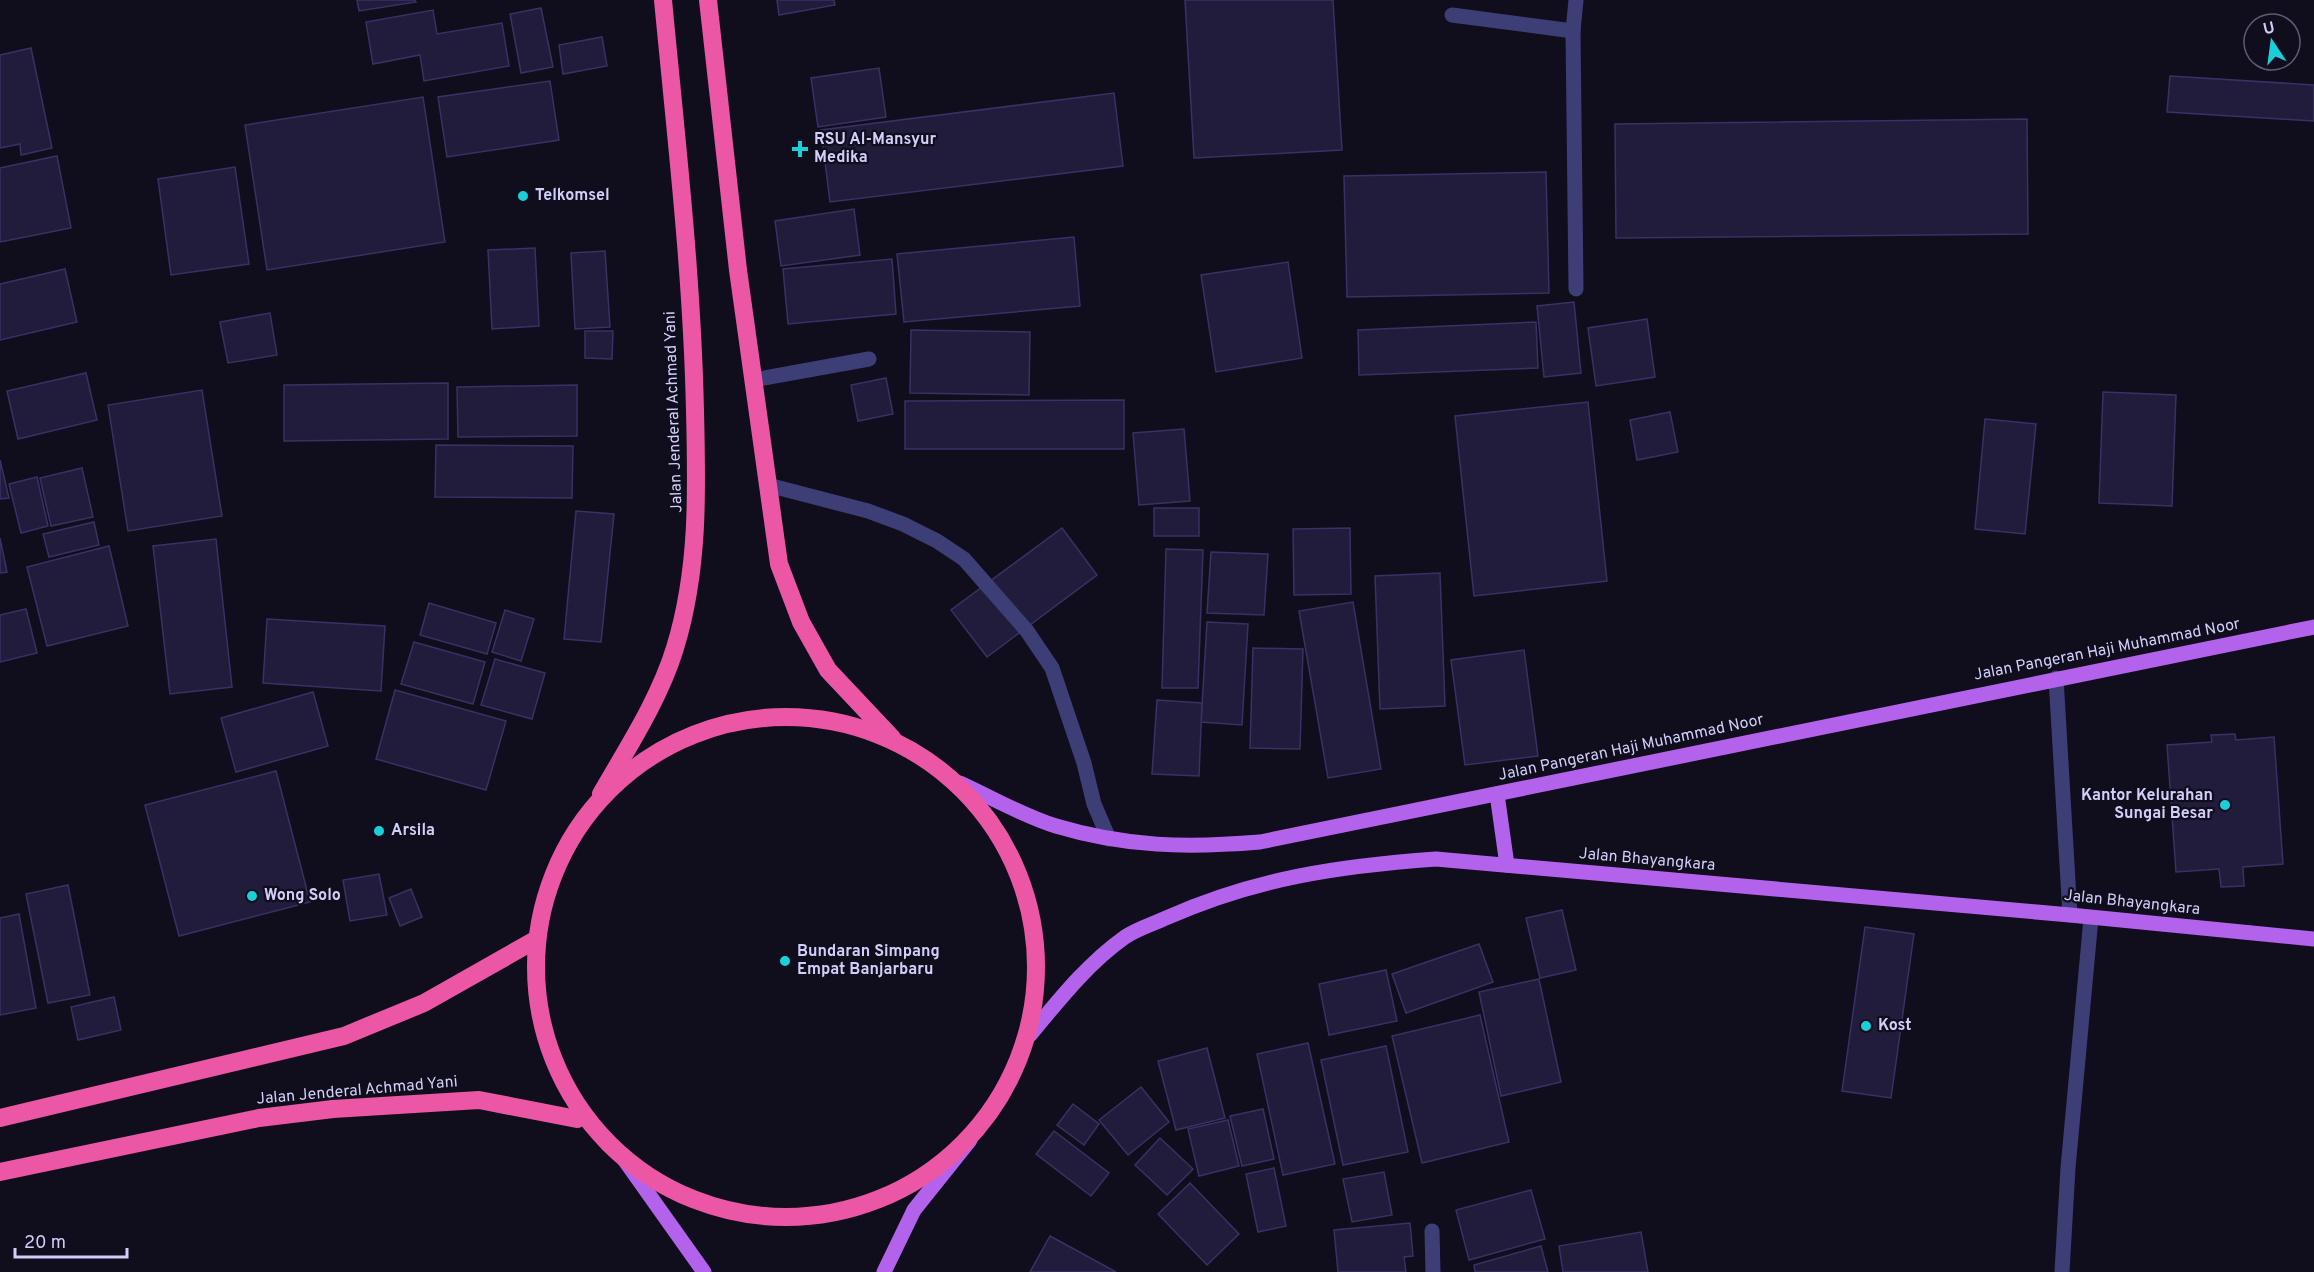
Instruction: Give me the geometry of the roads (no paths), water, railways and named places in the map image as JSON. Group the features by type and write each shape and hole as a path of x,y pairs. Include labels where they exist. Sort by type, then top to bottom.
{"highway":[{"name":"Jalan Jenderal Achmad Yani","path":"596,803 650,707 675,650 690,590 697,521 693,329 663,0"},
{"path":"708,0 738,270 779,564 801,622 828,670 892,738"},
{"path":"814,717 892,738 928,758 960,783 1003,836 1030,899 1040,967 1030,1035 969,1140 909,1186 899,1190 838,1212 762,1216 688,1198 623,1158 577,1119 549,1052 536,990 537,939 558,862 596,803 658,752 734,721 814,717"},
{"path":"0,1118 344,1036 424,1003 537,939"},
{"name":"Jalan Jenderal Achmad Yani","path":"0,1172 259,1118 333,1109 480,1100 577,1119"}],"main road":[{"name":"Jalan Pangeran Haji Muhammad Noor","path":"960,783 1054,825 1108,839 1141,845 1193,847 1260,842 2314,627"},
{"path":"1497,794 1507,865"},
{"name":"Jalan Bhayangkara","path":"1030,1035 1079,975 1126,937 1201,903 1280,879 1350,866 1436,859 2314,939"},
{"path":"884,1272 914,1210 969,1140"},
{"path":"623,1158 704,1272"}],"street":[{"path":"1576,0 1573,31 1576,290"},
{"path":"1452,15 1573,31"},
{"path":"753,380 869,359"},
{"path":"768,485 867,511 903,524 938,541 963,560 1027,631 1052,668 1084,763 1094,804 1108,839"},
{"path":"2056,678 2070,915"},
{"path":"2062,1272 2068,1168 2091,918"},
{"path":"1431,1231 1433,1272"}],"place":[{"name":"RSU Al-Mansyur Medika","path":"800,149"},
{"name":"Telkomsel","path":"523,196"},
{"name":"Kantor Kelurahan Sungai Besar","path":"2225,805"},
{"name":"Arsila","path":"379,831"},
{"name":"Wong Solo","path":"252,896"},
{"name":"Bundaran Simpang Empat Banjarbaru","path":"785,961"},
{"name":"Kost","path":"1866,1026"}]}
